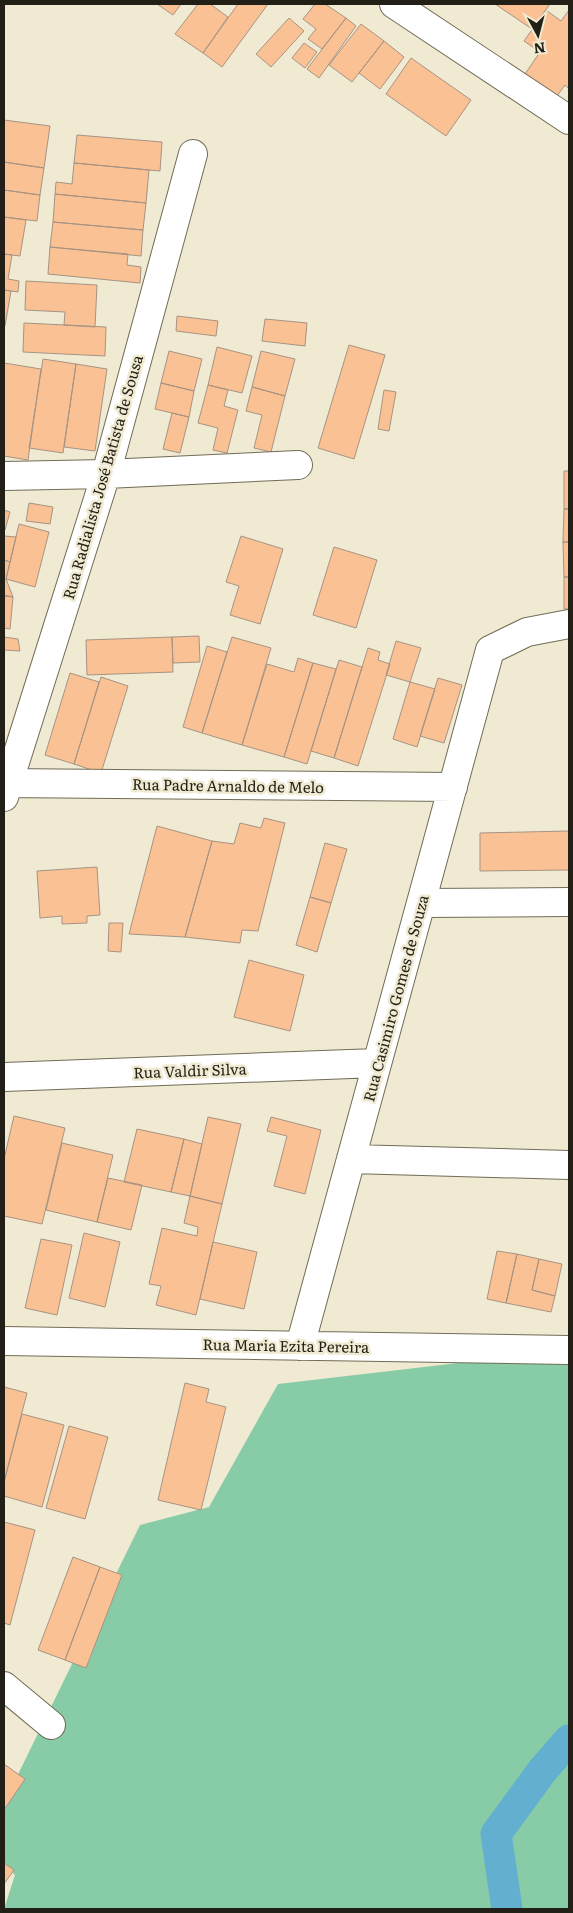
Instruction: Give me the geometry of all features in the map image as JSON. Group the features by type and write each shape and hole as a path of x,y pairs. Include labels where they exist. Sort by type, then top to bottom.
{"street":[{"path":"394,4 569,120"},
{"name":"Rua Radialista José Batista de Sousa","path":"5,787 106,474 193,154"},
{"path":"4,476 106,474 298,465"},
{"name":"Rua Casimiro Gomes de Souza","path":"300,1346 490,650 527,632 569,624"},
{"name":"Rua Padre Arnaldo de Melo","path":"5,787 452,788"},
{"path":"421,903 569,902"},
{"name":"Rua Valdir Silva","path":"4,1077 377,1063"},
{"path":"351,1159 569,1165"},
{"name":"Rua Maria Ezita Pereira","path":"4,1341 569,1350"},
{"path":"4,1686 51,1725"}],"green space":[{"path":"569,1350 569,1909 4,1909 15,1875 4,1865 4,1803 140,1525 209,1507 278,1384"}],"building":[{"path":"157,4 181,4 173,15"},
{"path":"198,4 210,4 228,17 203,53 175,34"},
{"path":"238,4 268,4 222,67 203,53"},
{"path":"315,4 325,4 346,18 322,49 308,39 316,29 303,19"},
{"path":"495,4 550,4 532,29"},
{"path":"546,10 561,21 569,10 569,86 568,88 565,85 557,96 525,74 540,52 524,41"},
{"path":"289,18 304,31 271,67 256,54"},
{"path":"346,18 356,26 319,78 307,69"},
{"path":"361,24 384,41 352,82 329,65"},
{"path":"384,41 404,57 380,89 359,73"},
{"path":"304,43 317,52 305,68 292,58"},
{"path":"411,58 471,100 446,136 386,94"},
{"path":"4,120 50,126 44,168 4,162"},
{"path":"77,135 162,142 160,171 74,163"},
{"path":"4,162 44,168 40,195 4,190"},
{"path":"74,163 149,170 146,203 55,194 56,182 72,184"},
{"path":"4,190 40,195 37,221 4,217"},
{"path":"55,194 146,203 143,230 53,222"},
{"path":"4,217 26,220 20,256 4,254"},
{"path":"53,222 143,230 141,256 50,247"},
{"path":"50,247 128,254 127,265 141,267 140,283 48,274"},
{"path":"4,254 12,255 8,279 19,281 18,292 4,290"},
{"path":"26,281 97,285 95,327 64,325 65,312 25,310"},
{"path":"4,290 11,291 5,326 4,326"},
{"path":"177,316 218,321 216,336 176,331"},
{"path":"265,319 307,323 305,346 262,341"},
{"path":"24,323 106,327 105,356 23,352"},
{"path":"349,345 385,355 354,459 318,448"},
{"path":"217,347 252,356 242,393 208,385"},
{"path":"169,351 202,359 194,391 161,383"},
{"path":"261,351 295,359 285,396 252,387"},
{"path":"43,359 76,364 63,453 29,448"},
{"path":"4,363 41,369 28,460 4,456"},
{"path":"76,364 107,369 95,451 64,447"},
{"path":"161,383 194,391 189,417 155,409"},
{"path":"208,385 228,390 224,406 238,410 227,453 213,450 218,428 198,423"},
{"path":"252,387 285,396 271,452 254,448 262,415 246,411"},
{"path":"384,390 396,392 389,431 378,429"},
{"path":"172,413 189,417 180,453 163,449"},
{"path":"564,471 569,471 569,509 564,509"},
{"path":"29,503 53,507 50,524 26,521"},
{"path":"564,509 569,509 569,542 563,542"},
{"path":"4,510 10,512 5,530 4,530"},
{"path":"19,524 49,532 35,587 6,579"},
{"path":"4,536 16,537 10,562 4,560"},
{"path":"241,536 283,549 260,624 230,615 239,586 226,582"},
{"path":"563,542 569,542 569,577 564,577"},
{"path":"334,547 377,560 356,628 313,615"},
{"path":"4,560 10,562 6,579 13,597 4,595"},
{"path":"564,577 569,577 569,609 564,609"},
{"path":"4,596 13,597 10,629 4,628"},
{"path":"199,636 200,662 173,663 172,637"},
{"path":"4,637 18,639 20,651 4,650"},
{"path":"172,637 173,672 87,675 86,640"},
{"path":"232,637 271,648 242,745 202,733"},
{"path":"396,641 421,648 410,682 386,675"},
{"path":"207,646 227,652 202,733 183,727"},
{"path":"368,648 380,652 378,660 390,664 358,766 334,758"},
{"path":"298,658 313,663 284,757 242,745 267,664 294,672"},
{"path":"339,660 362,667 334,758 311,751"},
{"path":"313,663 336,669 307,764 284,757"},
{"path":"70,673 99,682 74,764 45,755"},
{"path":"101,677 128,686 101,773 74,764"},
{"path":"438,678 462,685 444,743 420,736"},
{"path":"410,682 435,689 417,747 393,739"},
{"path":"264,818 285,823 258,931 242,930 240,943 185,937 212,841 234,844 240,823 261,828"},
{"path":"157,826 212,841 185,937 129,934"},
{"path":"569,831 569,870 480,871 480,833"},
{"path":"325,843 347,849 331,903 310,897"},
{"path":"97,867 100,915 87,916 87,923 62,924 62,916 40,918 37,871"},
{"path":"310,897 331,903 317,952 296,945"},
{"path":"109,923 123,923 121,952 108,951"},
{"path":"249,960 304,975 290,1031 234,1017"},
{"path":"14,1116 65,1128 42,1224 4,1216 4,1159"},
{"path":"208,1117 241,1124 222,1204 190,1196"},
{"path":"271,1117 321,1130 305,1194 274,1186 287,1136 267,1131"},
{"path":"137,1129 184,1139 171,1192 124,1182"},
{"path":"184,1139 202,1144 190,1196 171,1192"},
{"path":"62,1143 113,1155 97,1222 46,1210"},
{"path":"108,1178 142,1185 131,1230 97,1222"},
{"path":"190,1196 222,1204 196,1315 156,1305 161,1286 149,1284 162,1228 197,1236 198,1227 184,1223"},
{"path":"84,1233 120,1242 105,1307 69,1298"},
{"path":"41,1239 72,1245 57,1315 25,1308"},
{"path":"213,1242 257,1252 244,1309 200,1299"},
{"path":"497,1251 517,1254 506,1303 487,1299"},
{"path":"517,1254 539,1259 532,1290 555,1296 551,1312 506,1303"},
{"path":"539,1259 562,1264 555,1296 532,1290"},
{"path":"185,1383 209,1389 206,1402 226,1407 201,1510 158,1500"},
{"path":"4,1387 27,1393 4,1482"},
{"path":"22,1414 64,1425 42,1507 4,1496 4,1482"},
{"path":"69,1426 108,1437 85,1519 46,1508"},
{"path":"4,1522 35,1530 10,1625 4,1623"},
{"path":"73,1557 100,1567 65,1660 38,1650"},
{"path":"100,1567 122,1575 86,1668 65,1660"},
{"path":"4,1764 25,1779 4,1810"},
{"path":"4,1863 14,1870 4,1884"}],"waterway":[{"path":"507,1909 496,1834 542,1771 569,1740"}]}
